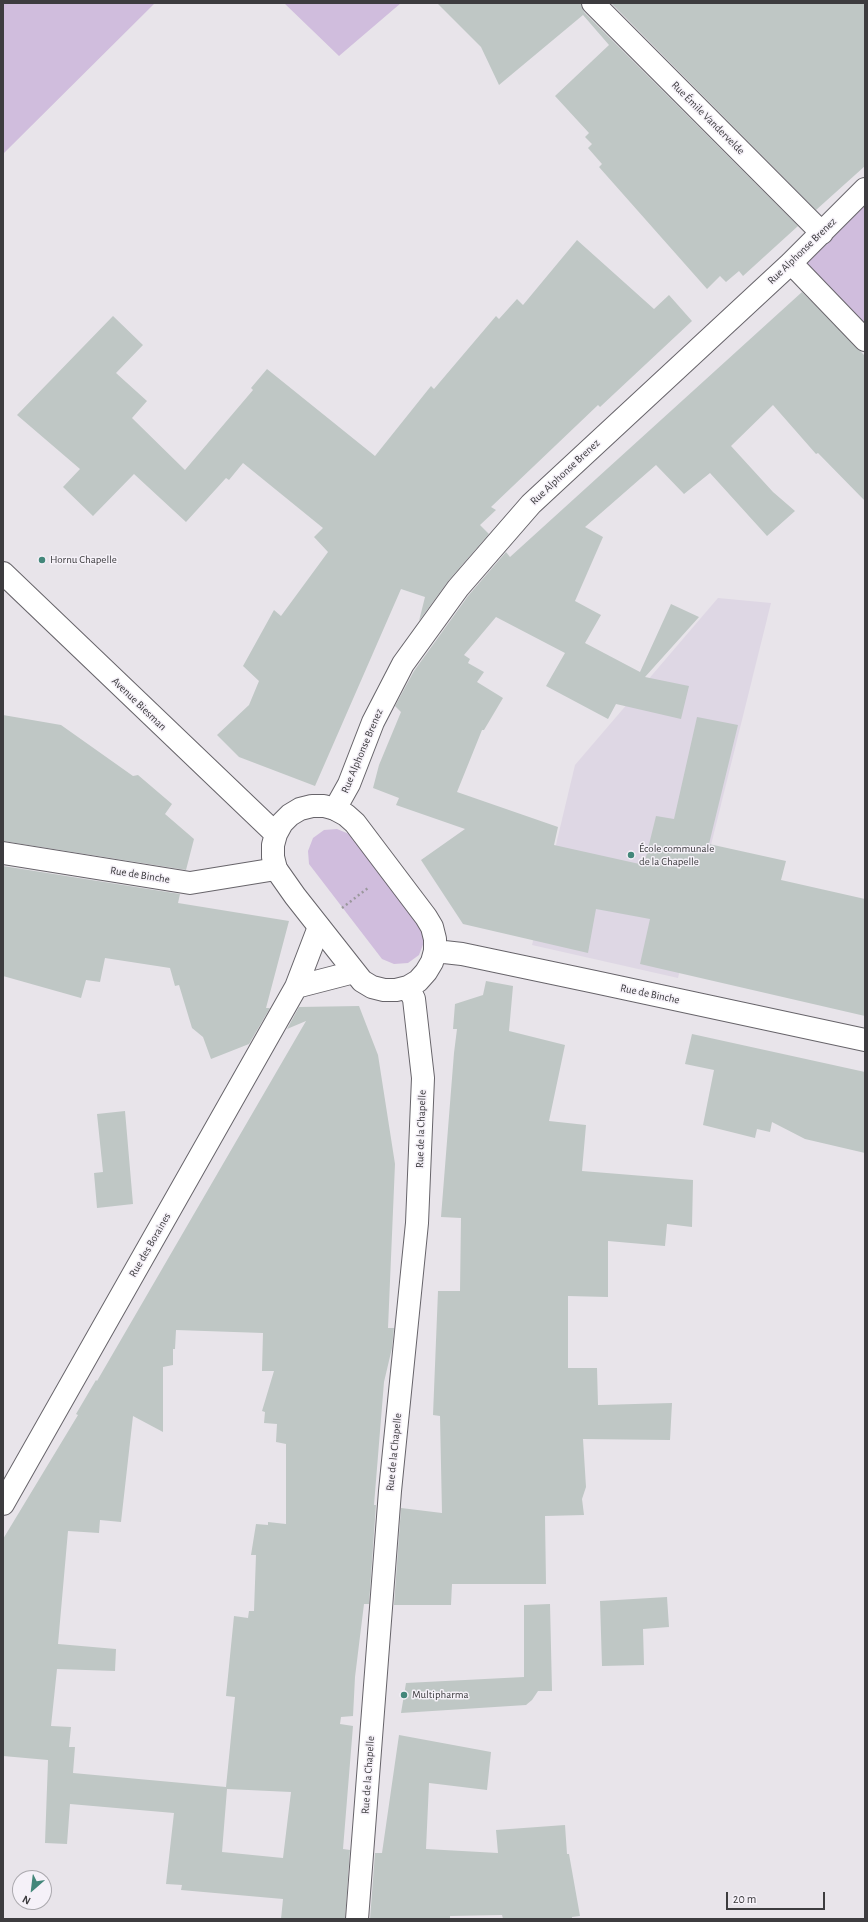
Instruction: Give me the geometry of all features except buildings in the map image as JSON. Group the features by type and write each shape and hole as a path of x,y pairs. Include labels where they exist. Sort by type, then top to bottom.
{"street":[{"name":"Rue Émile Vandervelde","path":"593,3 822,233"},
{"name":"Rue Alphonse Brenez","path":"336,809 349,784 373,722 403,664 429,626 458,588 531,504 792,263 865,189"},
{"path":"792,263 865,340"},
{"name":"Avenue Biesman","path":"3,573 276,834"},
{"path":"312,806 324,806 336,809 346,815 354,823 429,922 435,939 435,951 432,962 418,981 408,987 396,990 384,990 372,987 362,981 319,927 276,869 273,857 276,834 282,823 290,815 300,809 312,806"},
{"name":"Rue de Binche","path":"3,853 190,883 276,869"},
{"name":"Rue des Boraines","path":"3,1504 296,987 319,927"},
{"name":"Rue de Binche","path":"435,951 462,954 865,1040"},
{"path":"296,987 354,972"},
{"name":"Rue de la Chapelle","path":"357,1919 390,1491 417,1223 423,1078 414,999 408,987"}],"path":[{"path":"305,908 337,912 391,872"}],"shaded area":[{"path":"3,3 155,3 3,154"},
{"path":"284,3 401,3 339,56"},
{"path":"865,189 865,340 791,263"},
{"name":"École communale de la Chapelle","path":"718,598 771,603 678,978 532,945 575,765"},
{"path":"337,829 349,834 422,929 424,942 419,955 408,963 394,964 382,959 309,864 308,851 313,838 324,830"}],"place":[{"name":"Hornu Chapelle","path":"42,560"},
{"name":"École communale de la Chapelle","path":"631,855"},
{"name":"Multipharma","path":"404,1695"}]}
